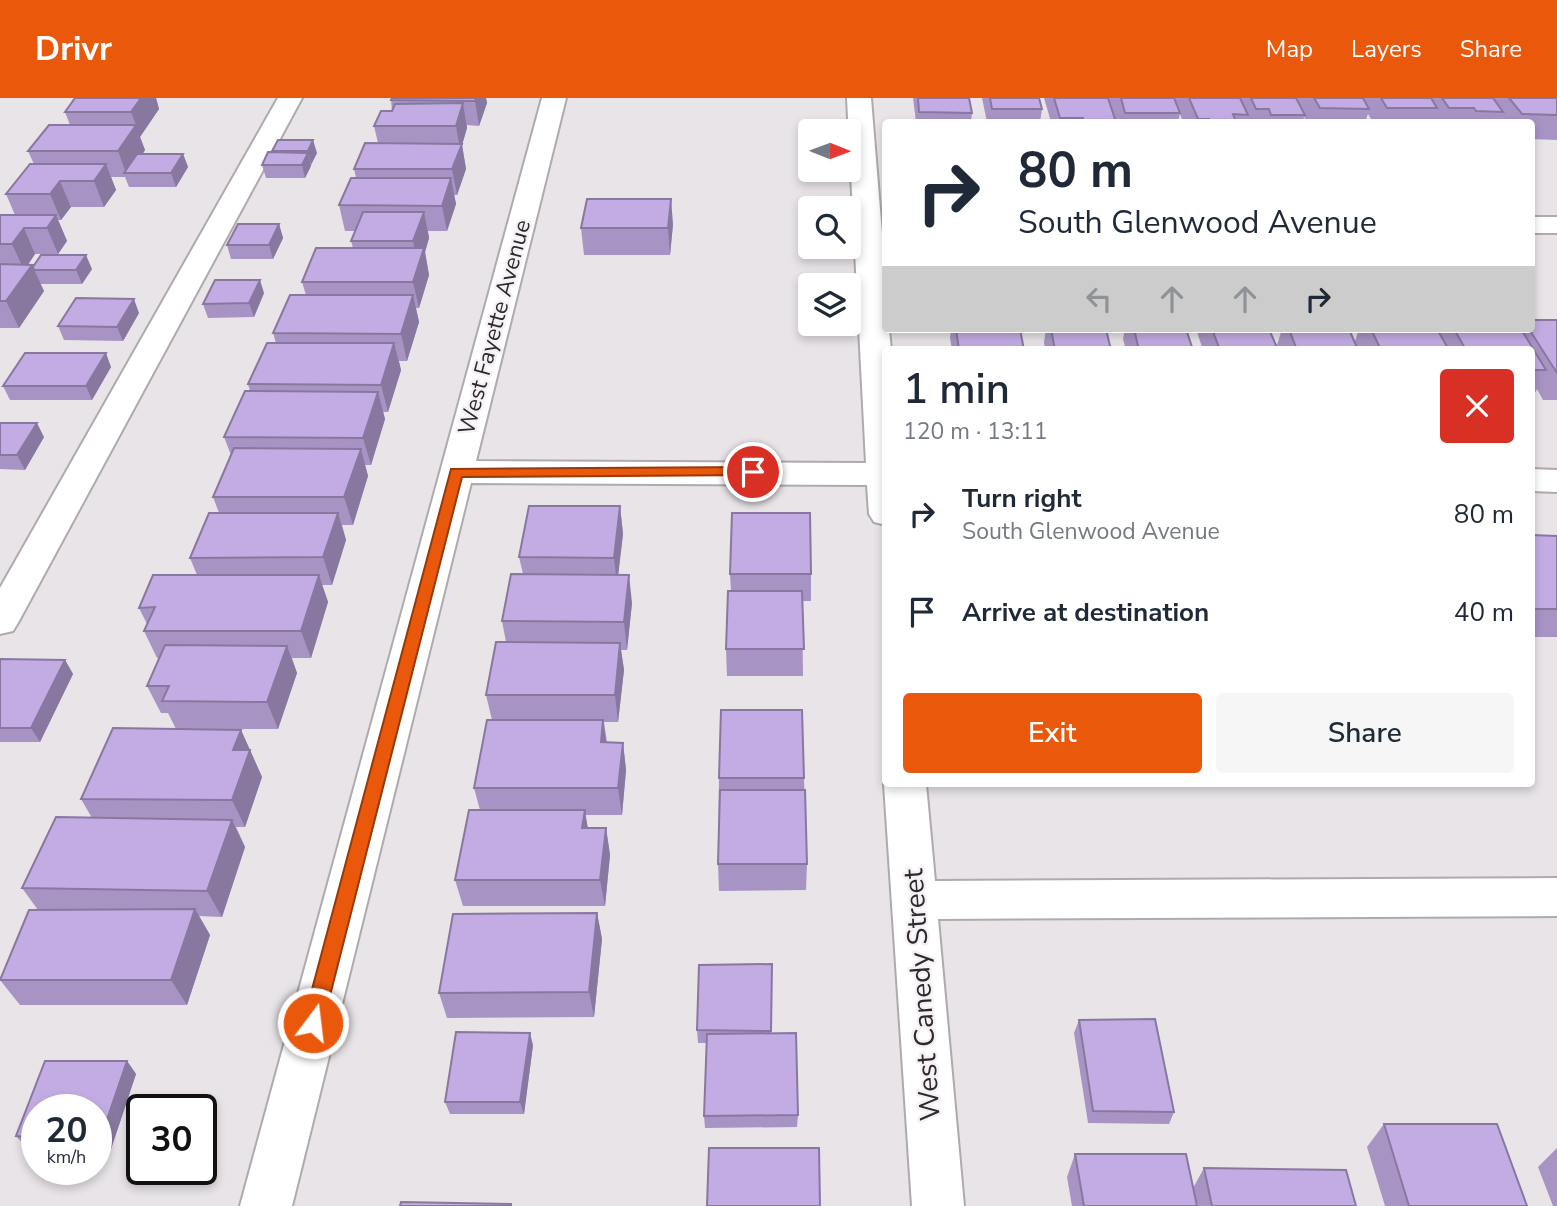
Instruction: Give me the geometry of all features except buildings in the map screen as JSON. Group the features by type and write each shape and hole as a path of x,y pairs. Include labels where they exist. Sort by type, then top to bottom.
{"street":[{"path":"0,621 290,98"},
{"name":"West Fayette Avenue","path":"265,1206 554,98"},
{"path":"859,98 876,224 882,412"},
{"path":"1535,225 1557,225"},
{"path":"456,472 805,472 882,475"},
{"path":"1535,480 1557,481"},
{"name":"West Canedy Street","path":"905,787 938,1206"},
{"path":"914,901 1557,897"}],"route":[{"path":"313,1023 456,472 753,472"}]}
